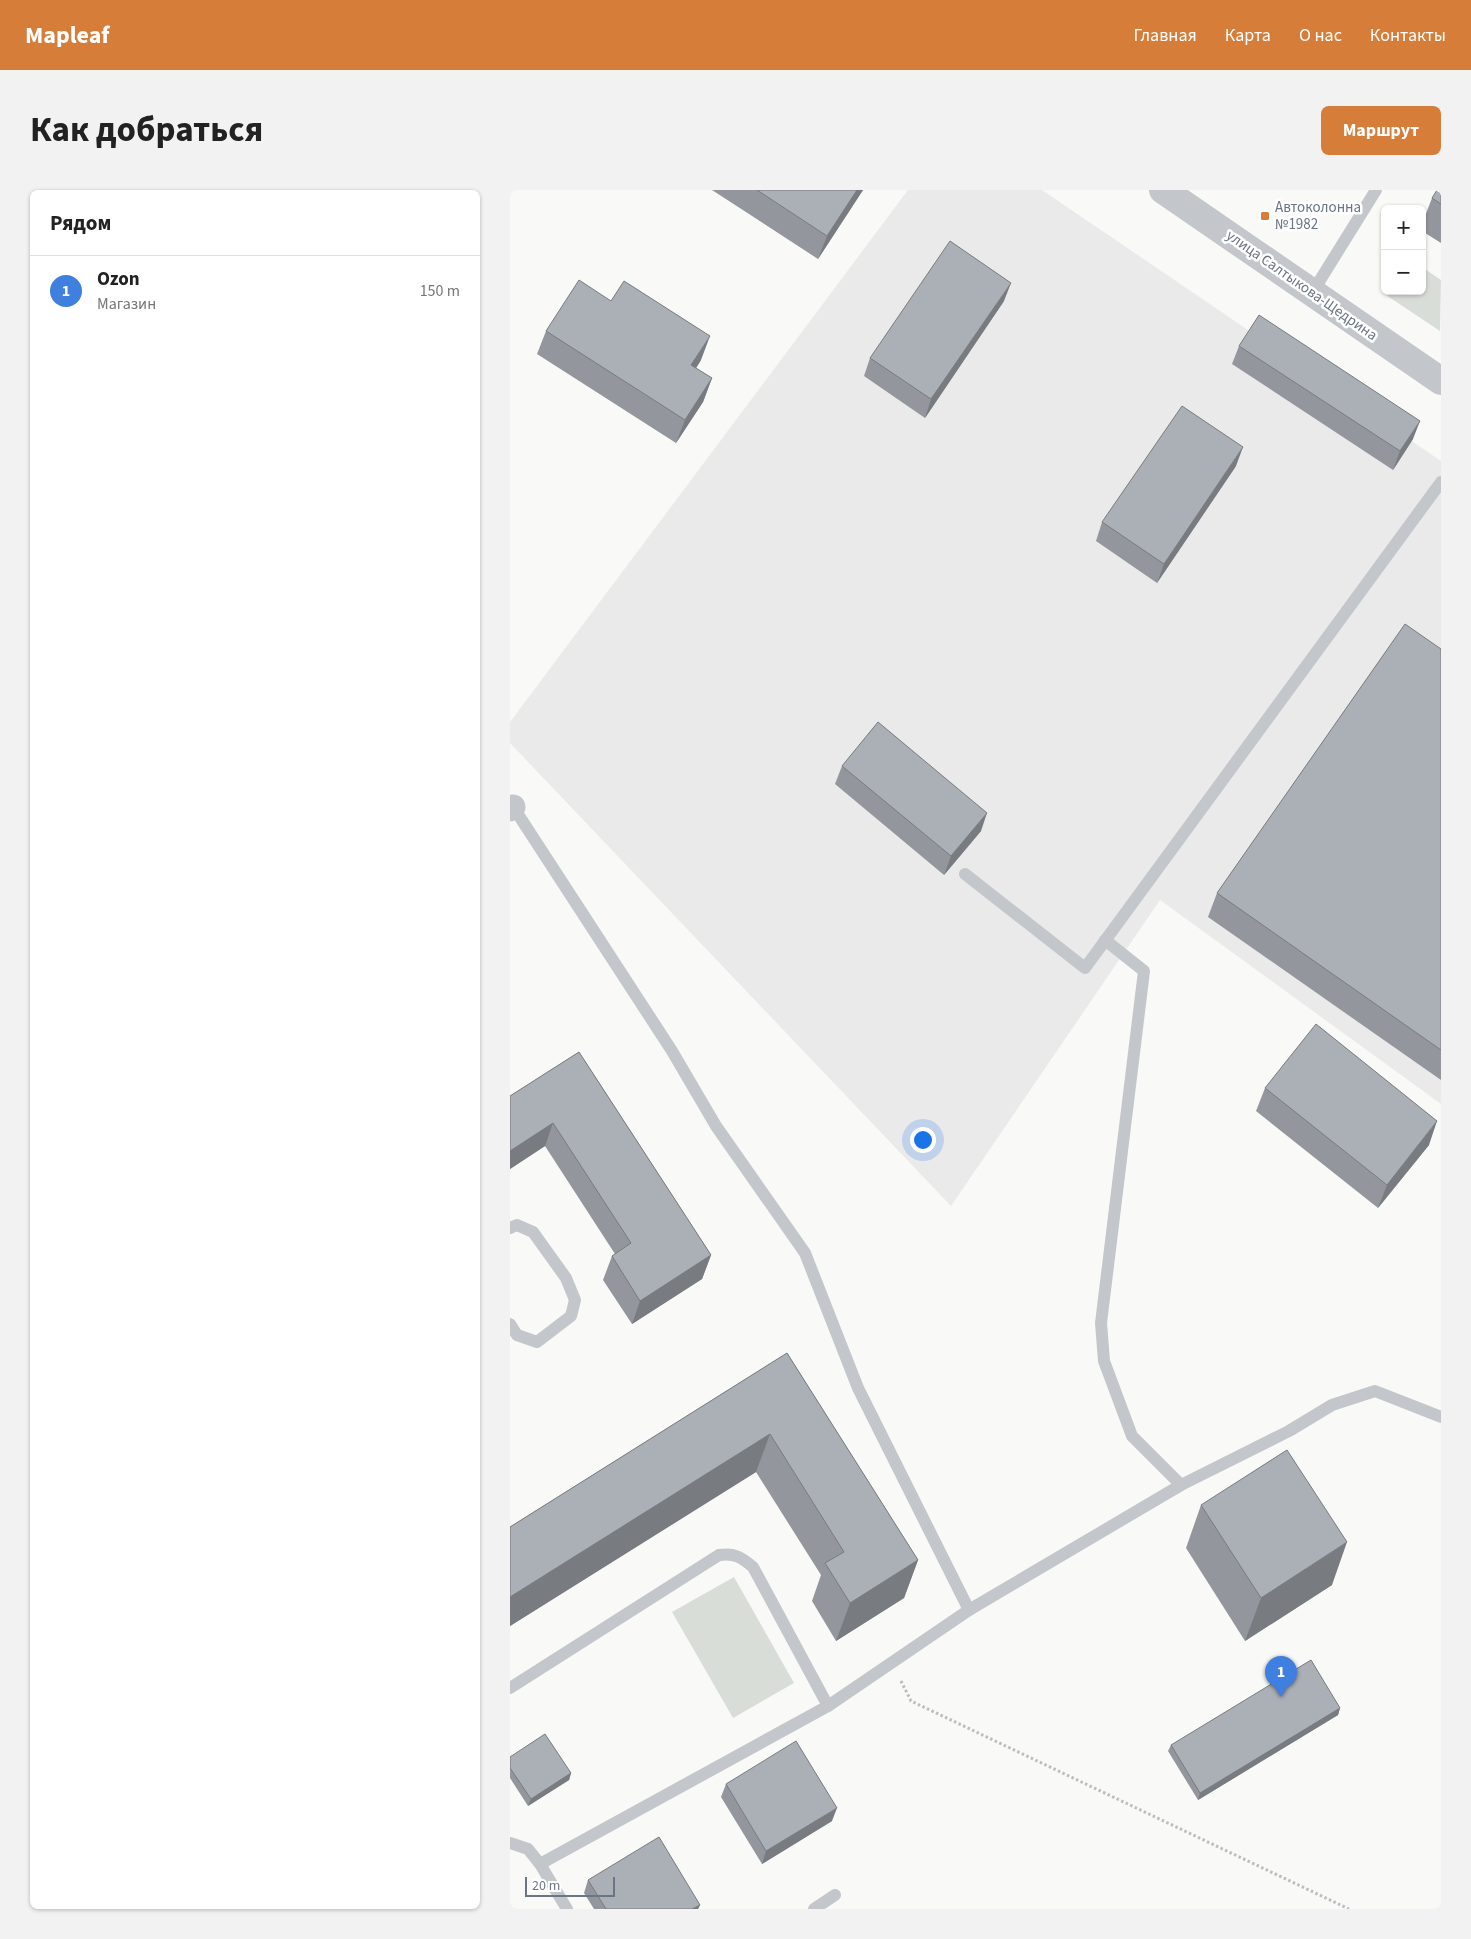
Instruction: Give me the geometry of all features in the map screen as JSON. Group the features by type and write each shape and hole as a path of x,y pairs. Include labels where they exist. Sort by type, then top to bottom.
{"street":[{"name":"улица Салтыкова-Щедрина","path":"1163,190 1312,293 1439,374"}],"lane":[{"path":"1312,293 1376,190"},
{"path":"965,874 1085,968 1441,482"},
{"path":"511,806 672,1051 716,1126 805,1253 858,1388 969,1610"},
{"path":"1105,940 1144,971 1101,1324 1104,1361 1132,1436 1181,1485"},
{"path":"510,1228 517,1225 533,1232 566,1278 575,1300 571,1316 537,1342 517,1335 510,1324"},
{"path":"540,1864 828,1706 969,1610 1181,1485 1289,1431 1332,1405 1375,1391 1441,1417"},
{"path":"510,1688 719,1555 731,1553 741,1556 753,1567 828,1706"},
{"path":"510,1842 528,1849 540,1864 567,1909"},
{"path":"814,1909 835,1895"}],"path":[{"path":"891,1663 911,1701 1349,1909"}],"shaded area":[{"path":"908,190 1042,190 1441,461 1441,1104 1160,900 951,1206 510,743 510,722"},
{"path":"1426,270 1441,280 1440,331 1386,295 1426,295"},
{"path":"734,1577 794,1683 733,1718 672,1612"}],"building":[{"path":"757,190 857,190 827,236"},
{"path":"1437,190 1441,190 1441,204 1432,198"},
{"path":"950,241 1011,283 931,399 870,358"},
{"path":"579,280 611,301 624,281 710,336 691,365 712,378 685,420 546,331"},
{"path":"1259,315 1420,421 1400,451 1239,346"},
{"path":"1182,406 1243,447 1164,564 1102,522"},
{"path":"1405,624 1441,649 1441,1050 1217,893"},
{"path":"878,722 987,813 951,856 842,766"},
{"path":"1316,1024 1437,1121 1387,1185 1265,1088"},
{"path":"579,1052 711,1255 640,1301 612,1256 631,1243 553,1123 510,1151 510,1096"},
{"path":"787,1353 918,1560 850,1603 825,1563 844,1552 770,1434 510,1597 510,1527"},
{"path":"1287,1450 1347,1542 1261,1598 1201,1505"},
{"path":"1311,1660 1340,1708 1200,1793 1171,1745"},
{"path":"545,1734 571,1773 531,1799 510,1768 510,1757"},
{"path":"796,1741 837,1808 766,1851 726,1784"},
{"path":"659,1837 700,1905 692,1909 606,1909 588,1880"}],"place":[{"name":"Автоколонна №1982","path":"1265,216"},
{"name":"Ozon","path":"1281,1697"}]}
